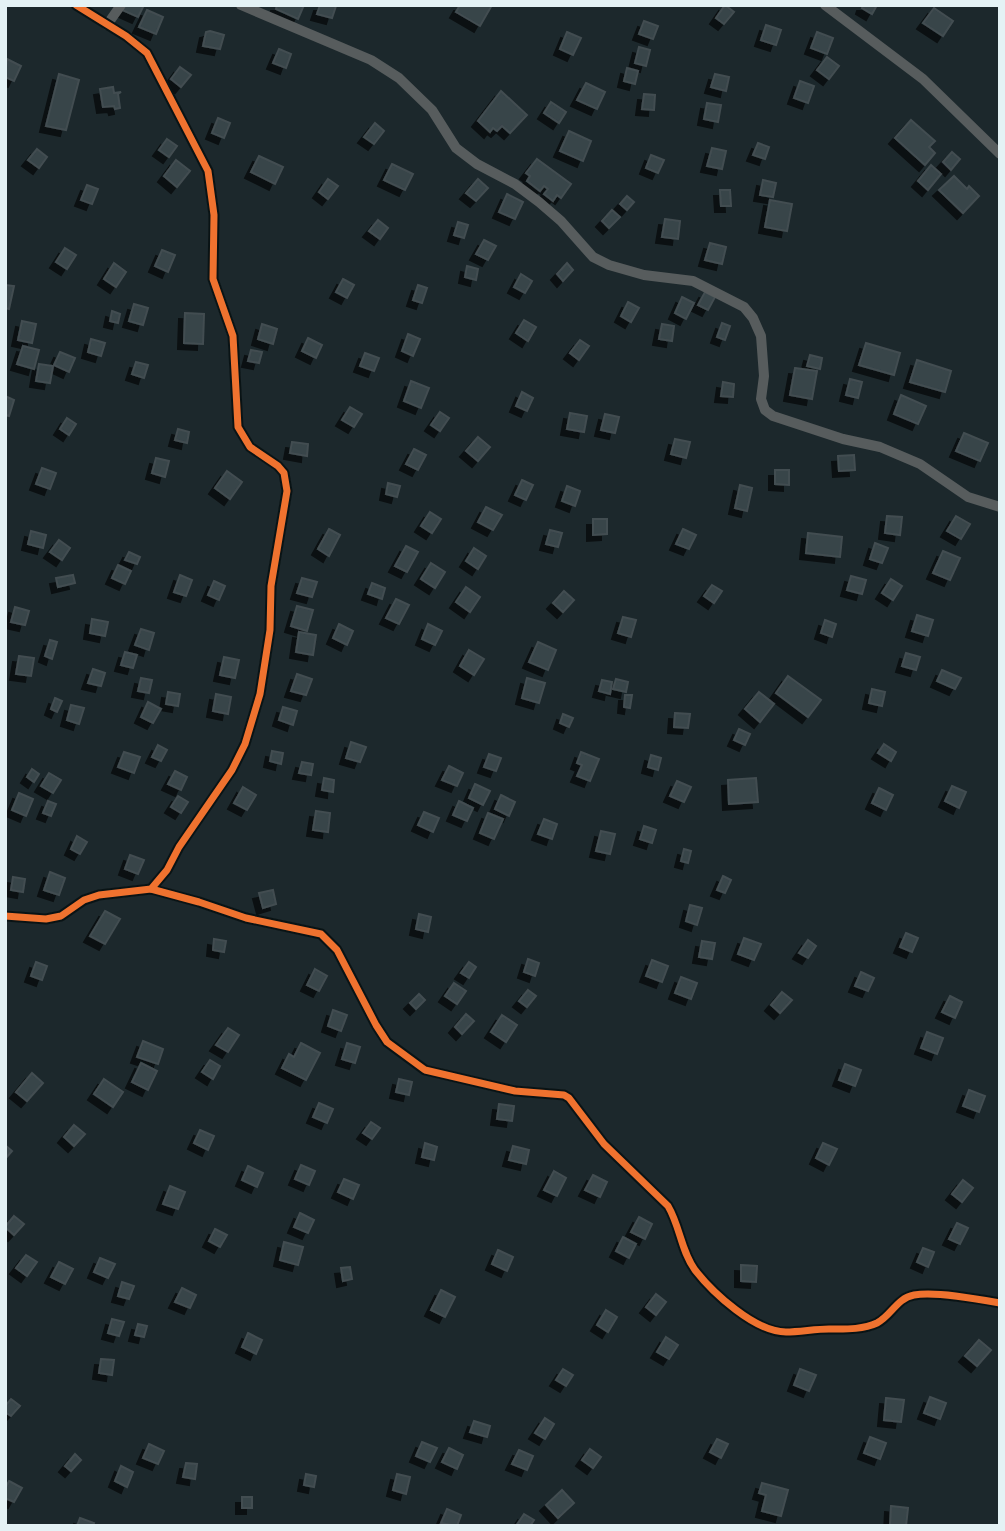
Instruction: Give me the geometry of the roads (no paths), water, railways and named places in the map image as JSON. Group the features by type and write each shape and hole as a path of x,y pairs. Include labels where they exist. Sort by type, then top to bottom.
{"street":[{"path":"76,5 148,53 208,171 214,215 213,279 233,337 239,427 250,447 284,473 287,491 271,586 270,630 260,694 246,744 232,770 178,847 167,870 150,889"},
{"path":"107,24 121,5"},
{"path":"241,5 372,60 398,78 432,110 456,148 539,202 593,257 609,265 644,275 693,281 744,307 753,318 761,336 764,356 761,399 765,410 773,416 843,439 880,447 920,464 968,497 1000,507"},
{"path":"825,5 923,79 1000,154"},
{"path":"5,916 54,918 84,900 99,895 150,889 246,918 321,934 337,950 387,1042 425,1070 515,1091 564,1095 569,1098 604,1144 668,1206 685,1252 694,1268 718,1293 752,1321 769,1329 785,1332 855,1329 874,1325 885,1318 903,1299 913,1294 1000,1303"}]}
